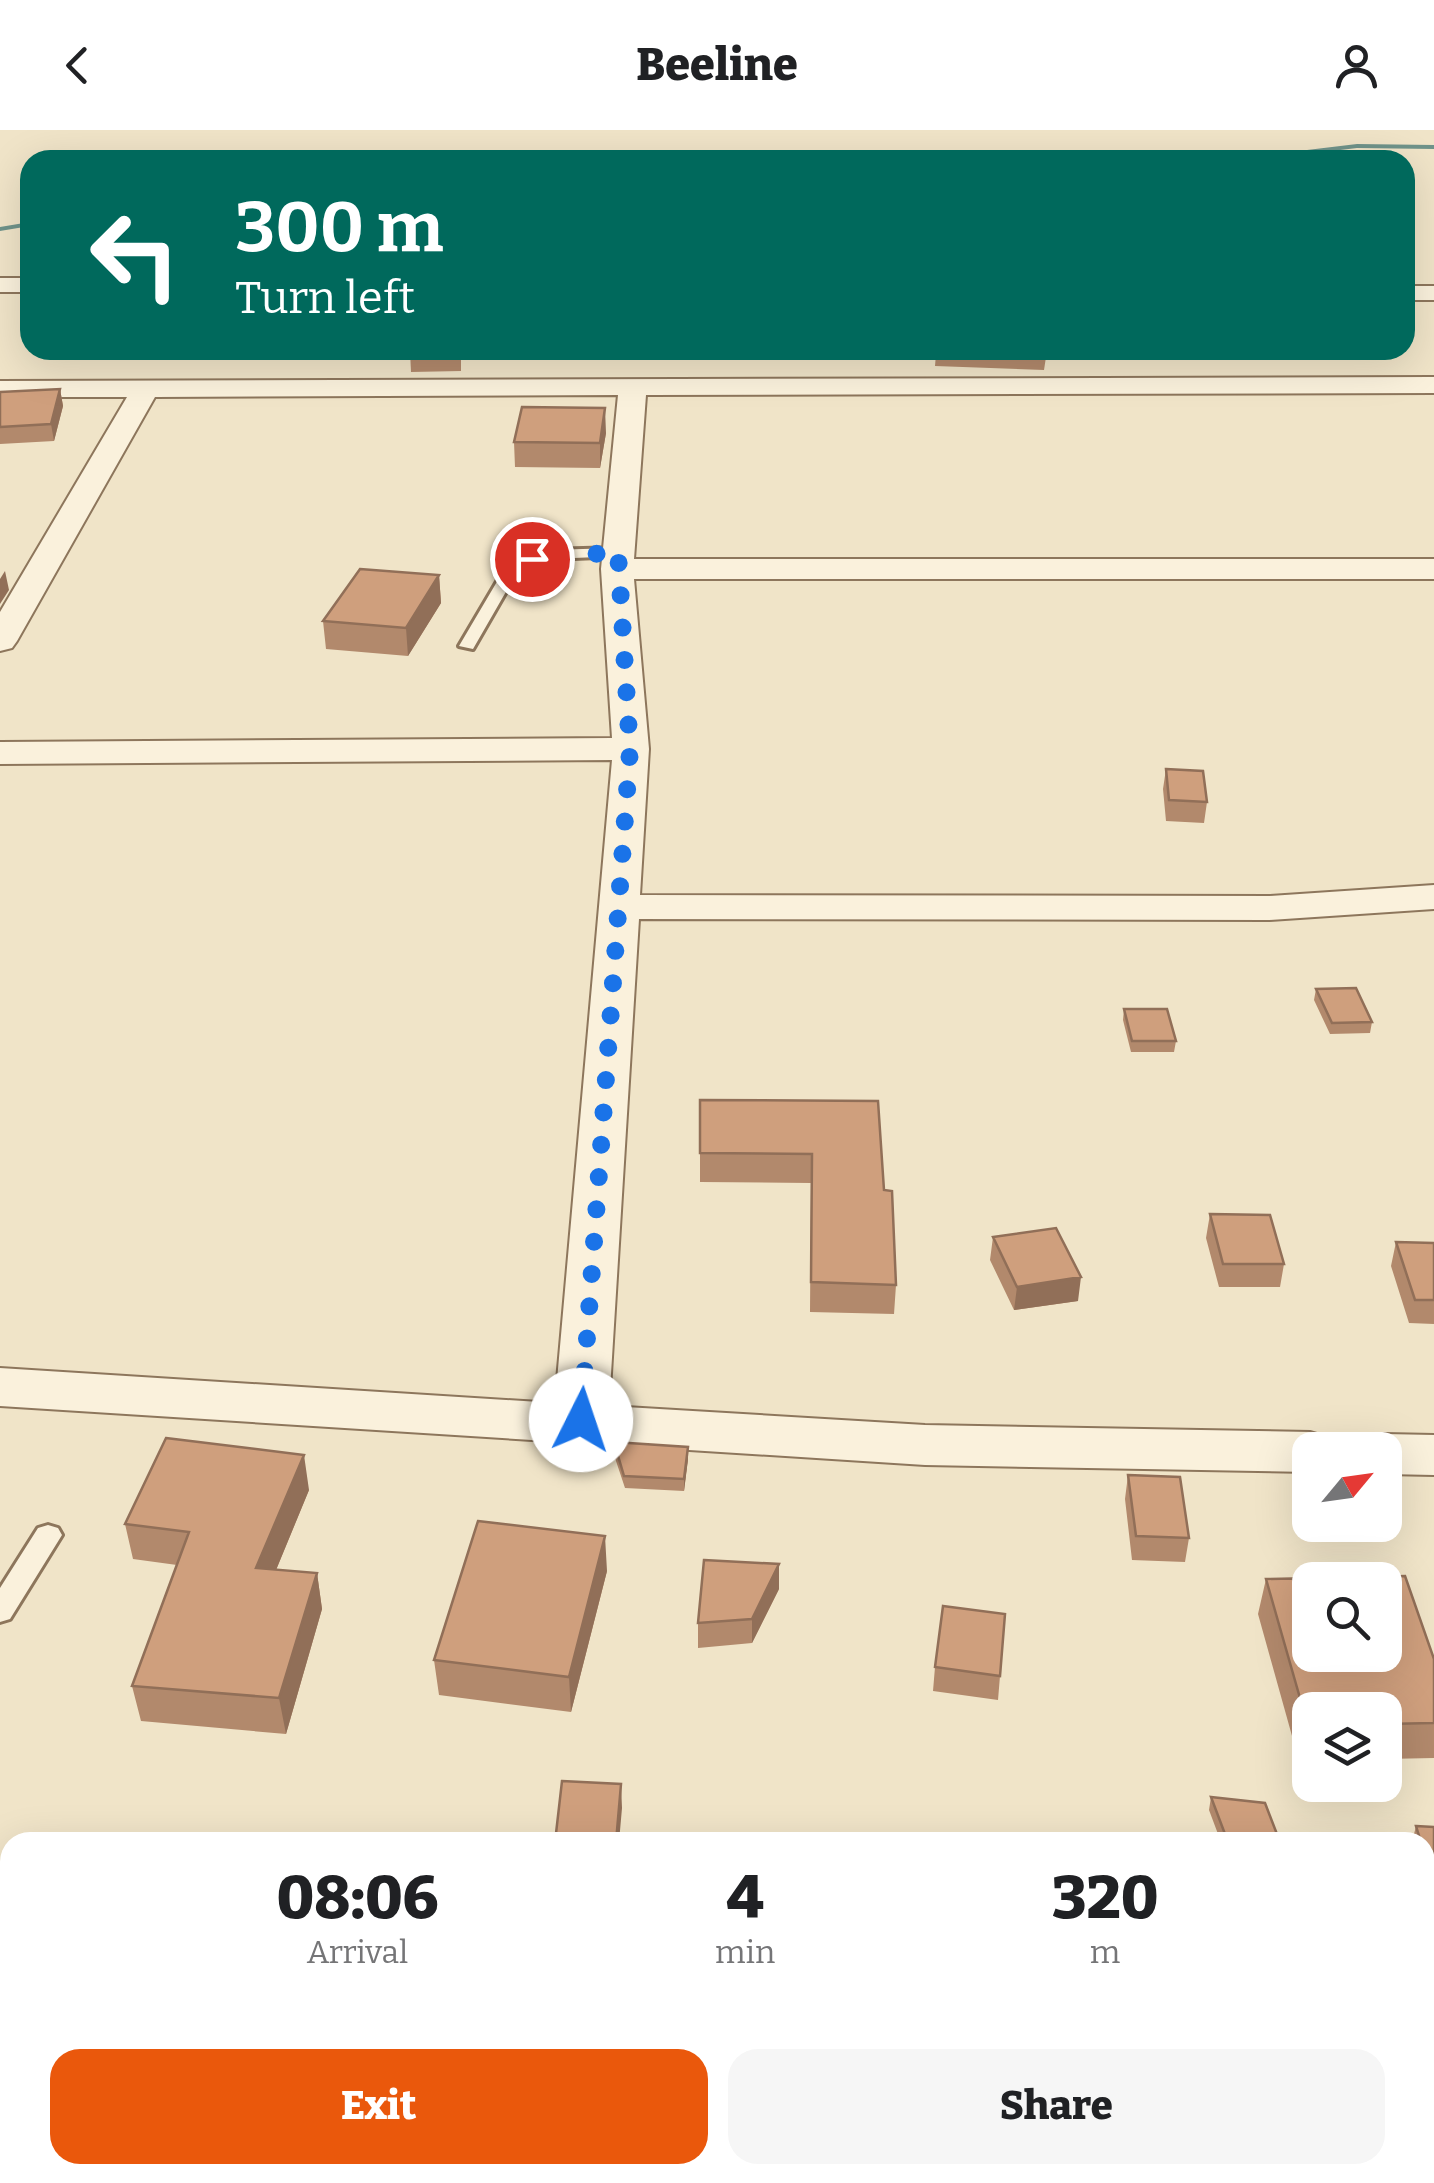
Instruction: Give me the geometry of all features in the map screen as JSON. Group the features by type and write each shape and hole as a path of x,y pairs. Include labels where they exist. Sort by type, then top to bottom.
{"street":[{"path":"0,388 1434,385"},
{"path":"581,1420 630,750 618,560 634,386"},
{"path":"2,634 145,390"},
{"path":"618,560 1434,569"},
{"path":"0,753 630,750"},
{"path":"620,908 1270,908 1434,897"},
{"path":"0,1387 581,1420 925,1445 1292,1452"},
{"path":"1402,1454 1434,1454"}],"lane":[{"path":"467,646 512,566 548,555 618,560"},
{"path":"0,1611 48,1535"}],"building":[{"path":"60,389 51,424 0,427 0,392"},
{"path":"522,407 605,408 600,443 514,442"},
{"path":"360,569 439,575 406,628 323,621"},
{"path":"1166,769 1203,771 1207,802 1169,800"},
{"path":"1356,988 1372,1022 1332,1023 1316,989"},
{"path":"1124,1009 1167,1009 1176,1041 1132,1041"},
{"path":"700,1100 878,1101 884,1190 892,1191 896,1285 811,1282 812,1154 700,1153"},
{"path":"1210,1214 1270,1215 1284,1264 1223,1264"},
{"path":"1056,1228 1081,1277 1017,1287 993,1237"},
{"path":"1396,1242 1434,1243 1434,1300 1415,1300"},
{"path":"166,1438 304,1455 256,1568 317,1573 279,1698 132,1686 189,1532 125,1524"},
{"path":"614,1442 688,1447 684,1479 624,1476"},
{"path":"1128,1475 1180,1477 1189,1538 1136,1536"},
{"path":"478,1521 605,1536 569,1677 434,1660"},
{"path":"704,1560 779,1564 752,1619 698,1623"},
{"path":"1405,1576 1434,1659 1434,1723 1402,1724 1402,1692 1298,1692 1293,1672 1402,1672"},
{"path":"1292,1578 1292,1670 1266,1579"},
{"path":"943,1606 1005,1614 1000,1676 935,1667"},
{"path":"562,1781 621,1784 617,1832 556,1832"},
{"path":"1211,1797 1265,1803 1276,1832 1224,1832"},
{"path":"1416,1826 1434,1827 1434,1832 1418,1832"}],"waterway":[{"path":"1324,150 1357,146 1434,147"},
{"path":"0,229 20,226"}],"route":[{"path":"532,559 566,553 618,552 630,750 581,1420"}]}
